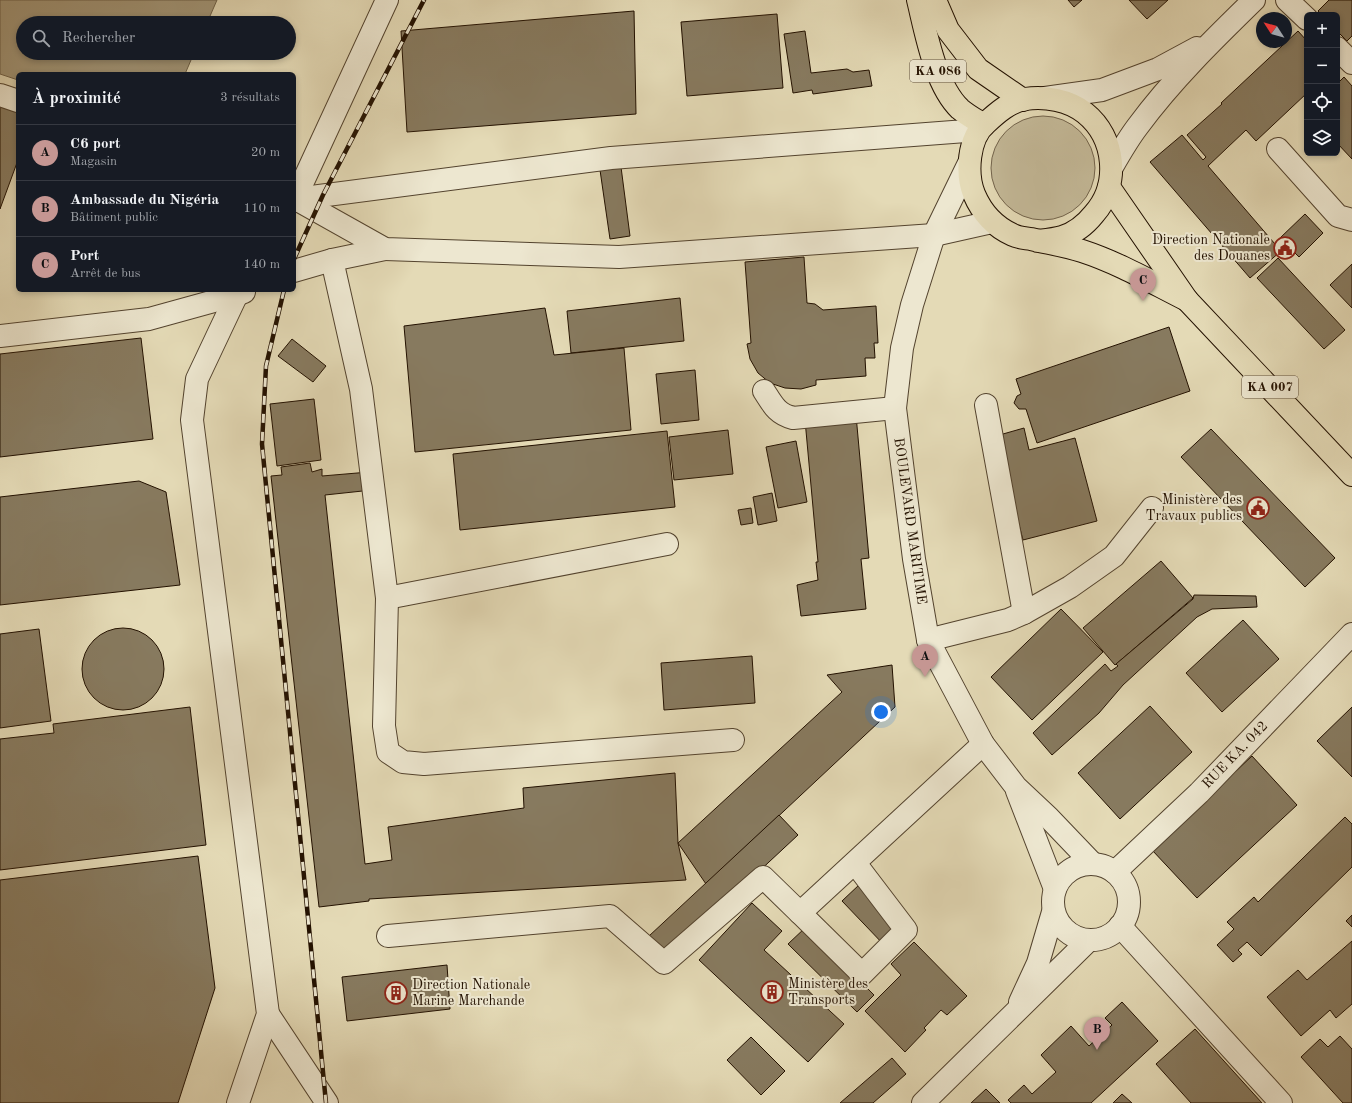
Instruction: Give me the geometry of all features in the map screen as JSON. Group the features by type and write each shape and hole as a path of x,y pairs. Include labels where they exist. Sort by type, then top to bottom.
{"main road":[{"name":"KA 086","path":"918,0 932,58 948,95 961,110 981,127"},
{"name":"KA 086","path":"935,0 948,30 978,70 1023,100"},
{"path":"1045,98 1066,102 1085,113 1100,129 1108,147 1111,177 1101,206 1085,225 1063,237 1038,241 1014,236 992,222 979,205 971,185 969,163 981,127 1003,108 1023,100 1045,98"},
{"name":"KA 007","path":"1111,177 1188,300 1352,474"},
{"name":"KA 007","path":"1038,241 1081,251 1100,258 1120,266 1188,300"}],"street":[{"path":"296,197 387,0"},
{"path":"1111,177 1137,127 1165,91 1213,40 1254,0"},
{"path":"1287,0 1304,16"},
{"path":"1045,98 1102,90 1158,69 1213,40"},
{"path":"1340,51 1352,63"},
{"path":"0,95 16,100"},
{"path":"296,199 611,158 981,127"},
{"path":"1278,150 1338,216 1352,220"},
{"name":"BOULEVARD MARITIME","path":"969,163 934,235 912,305 902,348 895,408 914,559 928,640 983,744 1016,787 1049,818 1093,864"},
{"path":"296,200 385,249"},
{"path":"296,270 332,260 385,249 619,257 934,235 992,222"},
{"path":"332,260 361,389 387,598 384,726 388,752 403,762 424,764 733,740"},
{"path":"0,336 148,319 241,292"},
{"path":"238,1103 268,1014 192,420 196,379 241,292"},
{"path":"764,391 775,409 785,416 793,418 895,408"},
{"path":"986,405 1024,613"},
{"path":"928,640 1008,620 1024,613 1070,586 1114,556 1152,508"},
{"path":"387,598 667,544"},
{"name":"RUE KA. 042","path":"1115,872 1199,793 1352,634"},
{"path":"800,914 983,744"},
{"name":"BOULEVARD MARITIME","path":"1016,787 1055,889"},
{"path":"388,936 610,916 664,963 763,877 862,974 906,930 855,863"},
{"path":"1093,864 1104,866 1115,872 1123,881 1128,892 1129,904 1127,916 1120,926 1112,934 1101,939 1088,941 1077,939 1066,932 1058,924 1052,900 1055,889 1061,878 1070,870 1081,865 1093,864"},
{"path":"1016,1013 1038,964 1054,912"},
{"path":"1120,926 1281,1103"},
{"path":"923,1103 1088,941"},
{"path":"268,1014 327,1103"}],"shaded area":[{"path":"0,0 217,0 210,16 16,16 16,60 191,60 186,72 16,72 16,79 0,74"},
{"path":"1043,116 1063,120 1080,131 1091,148 1095,168 1091,188 1080,205 1063,216 1043,220 1023,216 1006,205 995,188 991,168 995,148 1006,131 1023,120"}],"building":[{"path":"1068,0 1082,0 1074,7"},
{"path":"1129,0 1168,0 1147,19"},
{"path":"1329,0 1352,0 1352,36 1347,41 1340,34 1340,12 1318,11"},
{"path":"634,11 636,114 407,132 401,31"},
{"path":"777,14 783,88 687,96 681,22"},
{"path":"805,31 811,73 847,69 853,72 869,70 872,86 813,94 812,90 793,93 784,34"},
{"path":"1298,31 1304,38 1304,96 1256,141 1246,130 1208,166 1281,251 1250,278 1150,162 1182,135 1203,160 1206,157 1187,135 1222,104 1221,103 1280,48 1292,48 1292,37"},
{"path":"1344,77 1352,86 1352,159 1340,146 1340,81"},
{"path":"0,105 16,110 16,165 0,209"},
{"path":"621,167 630,236 610,239 600,170"},
{"path":"1305,214 1323,233 1299,257 1280,238"},
{"path":"804,257 807,303 815,304 823,310 876,306 878,343 874,343 875,358 865,358 866,376 816,380 816,385 801,389 785,388 770,383 758,373 750,359 747,344 751,343 745,262"},
{"path":"1278,258 1345,330 1324,349 1257,278"},
{"path":"1352,264 1352,308 1330,285"},
{"path":"680,298 684,341 571,353 567,311"},
{"path":"545,308 554,355 624,348 631,430 415,452 404,326"},
{"path":"1169,327 1190,391 1037,443 1026,409 1019,409 1014,403 1017,396 1021,394 1016,379"},
{"path":"141,338 153,439 0,457 0,354"},
{"path":"292,339 326,366 313,382 278,356"},
{"path":"695,370 699,420 661,424 656,374"},
{"path":"314,399 321,460 277,466 270,404"},
{"path":"856,415 869,558 861,559 866,609 801,616 797,585 818,580 816,562 818,562 805,420"},
{"path":"1024,428 1029,450 1075,438 1097,521 1023,540 996,436"},
{"name":"Ministère des Travaux publics","path":"1211,429 1335,558 1305,587 1181,457"},
{"path":"728,430 733,474 674,480 669,437"},
{"path":"667,431 675,507 460,530 453,454"},
{"path":"796,441 807,502 778,508 766,447"},
{"path":"310,463 312,472 322,469 322,476 369,472 372,490 325,495 365,864 392,860 388,827 524,808 523,788 675,773 678,843 686,880 369,899 369,901 319,907 271,476 282,475 281,467"},
{"path":"139,481 166,492 180,585 0,605 0,497"},
{"path":"772,493 777,521 758,525 753,497"},
{"path":"751,508 753,523 741,525 738,510"},
{"path":"1161,561 1193,598 1115,665 1083,628"},
{"path":"1194,595 1256,596 1257,607 1212,609 1197,617 1123,685 1099,713 1052,755 1033,733 1105,664 1111,671 1118,666 1116,664 1193,599"},
{"path":"1061,609 1103,652 1032,720 991,677"},
{"path":"1243,620 1279,659 1222,712 1186,673"},
{"path":"123,628 139,631 152,640 161,653 164,669 161,685 152,698 139,707 123,710 107,707 94,698 85,685 82,669 85,653 94,640 107,631"},
{"path":"39,629 51,721 0,728 0,634"},
{"path":"752,656 755,703 664,710 661,663"},
{"path":"892,665 895,707 706,884 678,843 842,692 827,675"},
{"path":"1150,706 1192,752 1120,819 1078,773"},
{"path":"190,707 206,845 0,870 0,739 54,733 53,724"},
{"path":"1352,707 1352,777 1317,741"},
{"path":"1252,756 1297,805 1197,898 1152,850"},
{"path":"779,815 798,835 668,956 649,936"},
{"path":"1345,817 1352,824 1352,867 1261,956 1247,942 1238,950 1242,954 1233,962 1217,945 1234,929 1227,922 1254,897 1258,902"},
{"path":"198,856 215,988 178,1103 0,1103 0,880"},
{"path":"860,884 903,930 886,947 842,901"},
{"name":"Ministère des Transports","path":"752,903 782,931 764,950 844,1024 808,1062 699,960"},
{"path":"1352,915 1352,927 1346,921"},
{"path":"806,927 874,995 857,1012 788,944"},
{"path":"1352,941 1352,1004 1336,1018 1330,1010 1301,1036 1267,997 1298,970 1307,980"},
{"path":"914,942 967,996 947,1015 941,1010 924,1028 926,1030 905,1052 865,1011 901,975 891,964"},
{"name":"Direction Nationale Marine Marchande","path":"447,965 450,1009 347,1021 342,977"},
{"path":"1122,1002 1158,1041 1091,1103 1011,1103 1008,1100 1024,1085 1032,1094 1056,1072 1041,1055 1071,1026 1089,1046 1112,1025 1105,1018"},
{"path":"1195,1029 1262,1103 1191,1103 1156,1064"},
{"path":"1340,1036 1352,1049 1352,1103 1343,1103 1301,1057 1320,1039 1328,1047"},
{"path":"751,1037 785,1071 761,1095 727,1060"},
{"path":"892,1058 906,1074 873,1103 840,1103"},
{"path":"986,1089 1000,1103 971,1103"},
{"path":"1122,1094 1132,1103 1113,1103"}],"railway":[{"path":"296,255 323,195 424,0"},
{"path":"284,292 266,366 262,444 326,1103"}],"place":[{"name":"Direction Nationale des Douanes","path":"1285,248"},
{"name":"Port","path":"1143,301"},
{"name":"Ministère des Travaux publics","path":"1258,508"},
{"name":"C6 port","path":"925,677"},
{"name":"Ministère des Transports","path":"772,992"},
{"name":"Direction Nationale Marine Marchande","path":"396,993"},
{"name":"Ambassade du Nigéria","path":"1097,1050"}]}
